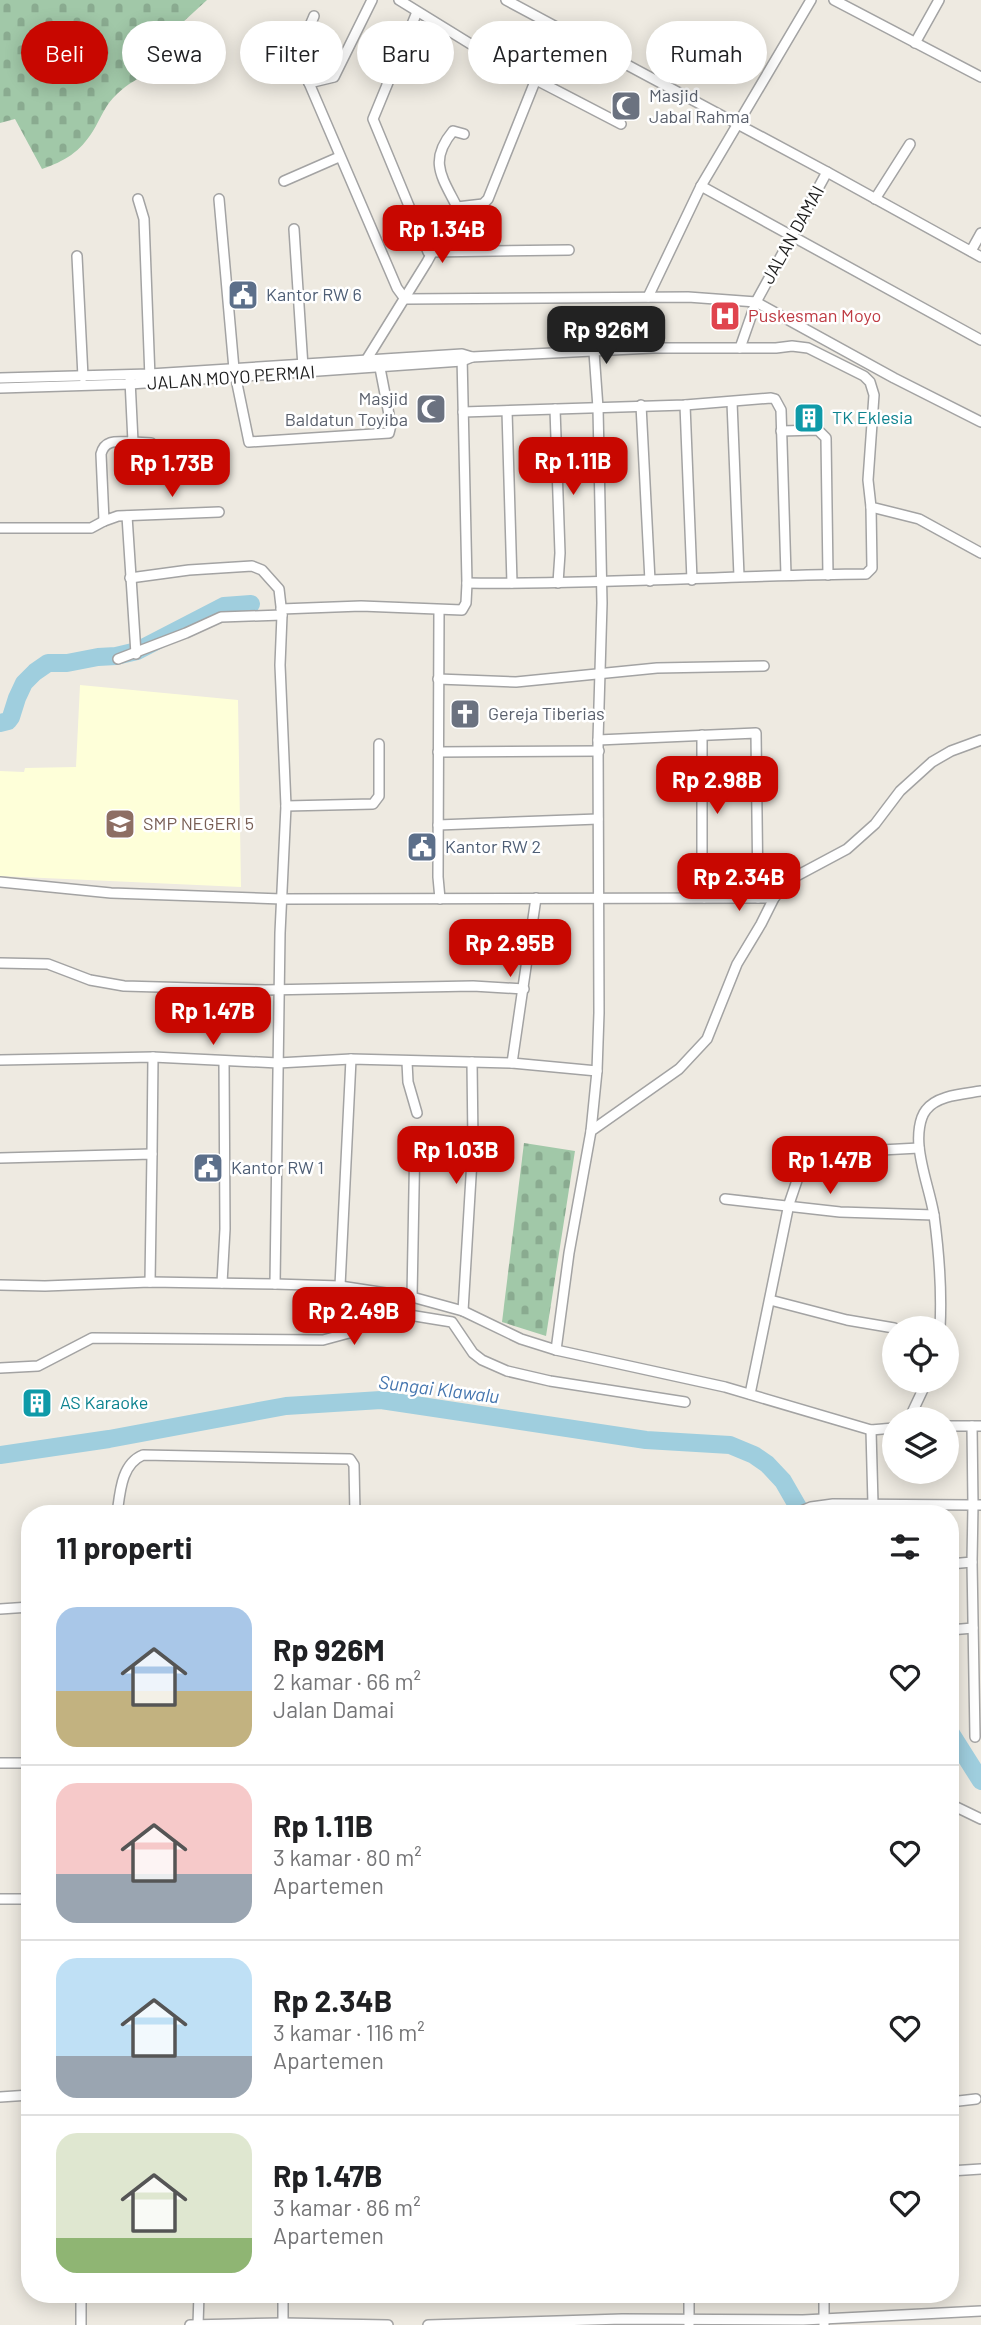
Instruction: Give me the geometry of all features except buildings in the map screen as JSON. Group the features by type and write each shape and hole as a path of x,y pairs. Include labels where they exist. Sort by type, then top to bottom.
{"street":[{"path":"343,59 372,0"},
{"path":"399,0 468,43"},
{"name":"JALAN DAMAI","path":"506,0 827,172 756,302 740,348"},
{"path":"648,296 701,186 811,0"},
{"path":"834,0 981,78"},
{"path":"915,43 939,0"},
{"path":"417,12 373,118 428,252 569,250"},
{"path":"312,21 314,16"},
{"path":"309,84 397,288 405,299"},
{"path":"457,207 483,204 488,199 534,84"},
{"path":"545,84 621,124"},
{"path":"457,207 437,162 439,152 453,131 464,134"},
{"path":"875,199 910,144"},
{"path":"284,181 340,157"},
{"path":"827,172 981,257"},
{"path":"701,186 981,340"},
{"path":"219,198 235,373 249,442 386,435 391,431 380,368"},
{"path":"138,199 144,219 150,378"},
{"path":"360,369 405,299 457,207"},
{"path":"294,229 303,369"},
{"path":"966,248 981,233"},
{"path":"77,256 83,377"},
{"path":"405,299 648,296 729,298 756,302 873,375 981,422"},
{"path":"118,659 221,617 361,606 462,610 466,604 467,583 463,412 465,358 652,348 792,346 807,348 864,376 873,375"},
{"path":"556,1350 569,1253 591,1130 597,1071 601,583 598,408 594,352"},
{"name":"JALAN MOYO PERMAI","path":"303,369 367,359 465,358"},
{"name":"JALAN MOYO PERMAI","path":"0,388 303,369 380,368 465,358"},
{"path":"467,583 601,583 739,576 866,574 870,571 871,507 868,480 873,375"},
{"name":"JALAN MOYO PERMAI","path":"0,378 130,379"},
{"path":"130,379 133,442"},
{"path":"463,412 685,405 775,399 781,410 786,575"},
{"path":"732,402 739,576"},
{"path":"641,405 650,581"},
{"path":"685,405 692,580"},
{"path":"555,409 560,553 558,583"},
{"path":"507,411 512,583"},
{"path":"780,431 818,430 826,438 828,575"},
{"path":"104,521 101,454 103,446 112,442 151,443 153,455"},
{"path":"871,507 919,519 981,553"},
{"path":"0,528 91,528 118,516 219,512"},
{"path":"127,516 135,650"},
{"path":"130,578 189,570 252,566 262,570 279,589 286,806 279,990 275,1284"},
{"path":"439,610 440,899"},
{"path":"438,679 516,681 561,679 657,668 764,666"},
{"path":"598,740 756,733 758,898"},
{"path":"702,735 704,898"},
{"path":"591,1130 679,1069 707,1039 737,964 774,898 789,880 847,849 875,824 901,791 932,762 951,751 981,740"},
{"path":"286,806 373,804 379,796 379,744"},
{"path":"438,752 598,751"},
{"path":"438,825 598,819"},
{"path":"0,882 111,893 282,899 774,898"},
{"path":"512,1063 536,898"},
{"path":"0,963 48,964 90,980 124,986 279,990 473,986 524,989"},
{"path":"0,1060 153,1057 278,1063 351,1059 512,1063 597,1071"},
{"path":"150,1282 153,1057"},
{"path":"340,1286 351,1059"},
{"path":"222,1283 225,1229 224,1062"},
{"path":"407,1062 408,1082 417,1113"},
{"path":"463,1311 473,1143 472,1062"},
{"path":"940,1316 934,1214 919,1148 922,1118 930,1105 944,1098 981,1091"},
{"path":"412,1297 415,1136"},
{"path":"750,1394 789,1204 804,1156 810,1146 844,1153 919,1148"},
{"path":"0,1158 152,1154"},
{"path":"725,1199 789,1204 840,1212 934,1214"},
{"path":"0,1285 150,1282 275,1284 340,1286 412,1297 463,1311 521,1339 556,1350 750,1394 872,1430 882,1429"},
{"path":"770,1300 882,1325"},
{"path":"0,1368 38,1366 92,1338 323,1340 349,1333 365,1315 382,1312 452,1322 473,1353 496,1367 520,1375 685,1402"},
{"path":"975,1738 972,1562 977,1505 976,1426"},
{"path":"872,1430 873,1504"},
{"path":"119,1505 126,1472 136,1458 143,1455 350,1459 354,1465 355,1505"},
{"path":"829,1505 977,1505"},
{"path":"959,1563 972,1562"},
{"path":"0,1609 21,1608"},
{"path":"959,1629 973,1628"},
{"path":"0,1763 21,1763"},
{"path":"959,1808 981,1819"},
{"path":"0,1899 21,1899"},
{"path":"0,2097 21,2096"},
{"path":"959,2101 976,2099"},
{"path":"959,2170 981,2169"},
{"path":"81,2303 81,2325"},
{"path":"198,2325 199,2303"},
{"path":"283,2303 283,2323"},
{"path":"689,2303 689,2322"},
{"path":"824,2303 824,2322"},
{"path":"428,2325 824,2322 981,2311"},
{"path":"190,2325 388,2325"}],"shaded area":[{"name":"SMP NEGERI 5","path":"80,685 238,700 241,887 0,876 0,771 24,772 25,768 76,767"}],"green space":[{"path":"0,0 207,0 184,21 122,21 122,84 130,84 106,107 83,145 65,159 42,169 15,119 0,123"},
{"path":"524,1143 575,1151 546,1336 502,1322"}],"waterway":[{"path":"0,723 11,717 24,683 48,663 67,663 137,651 224,606 251,604"},
{"name":"Sungai Klawalu","path":"0,1455 109,1439 286,1406 381,1400 646,1440 730,1445 767,1464 783,1481 797,1505"},
{"name":"Sungai Klawalu","path":"959,1746 981,1781"}],"place":[{"name":"Masjid Jabal Rahma","path":"626,106"},
{"name":"Kantor RW 6","path":"243,295"},
{"name":"Puskesman Moyo","path":"725,316"},
{"name":"Masjid Baldatun Toyiba","path":"431,409"},
{"name":"TK Eklesia","path":"809,418"},
{"name":"Gereja Tiberias","path":"465,714"},
{"name":"SMP NEGERI 5","path":"120,824"},
{"name":"Kantor RW 2","path":"422,847"},
{"name":"Kantor RW 1","path":"208,1168"},
{"name":"AS Karaoke","path":"37,1403"}]}
